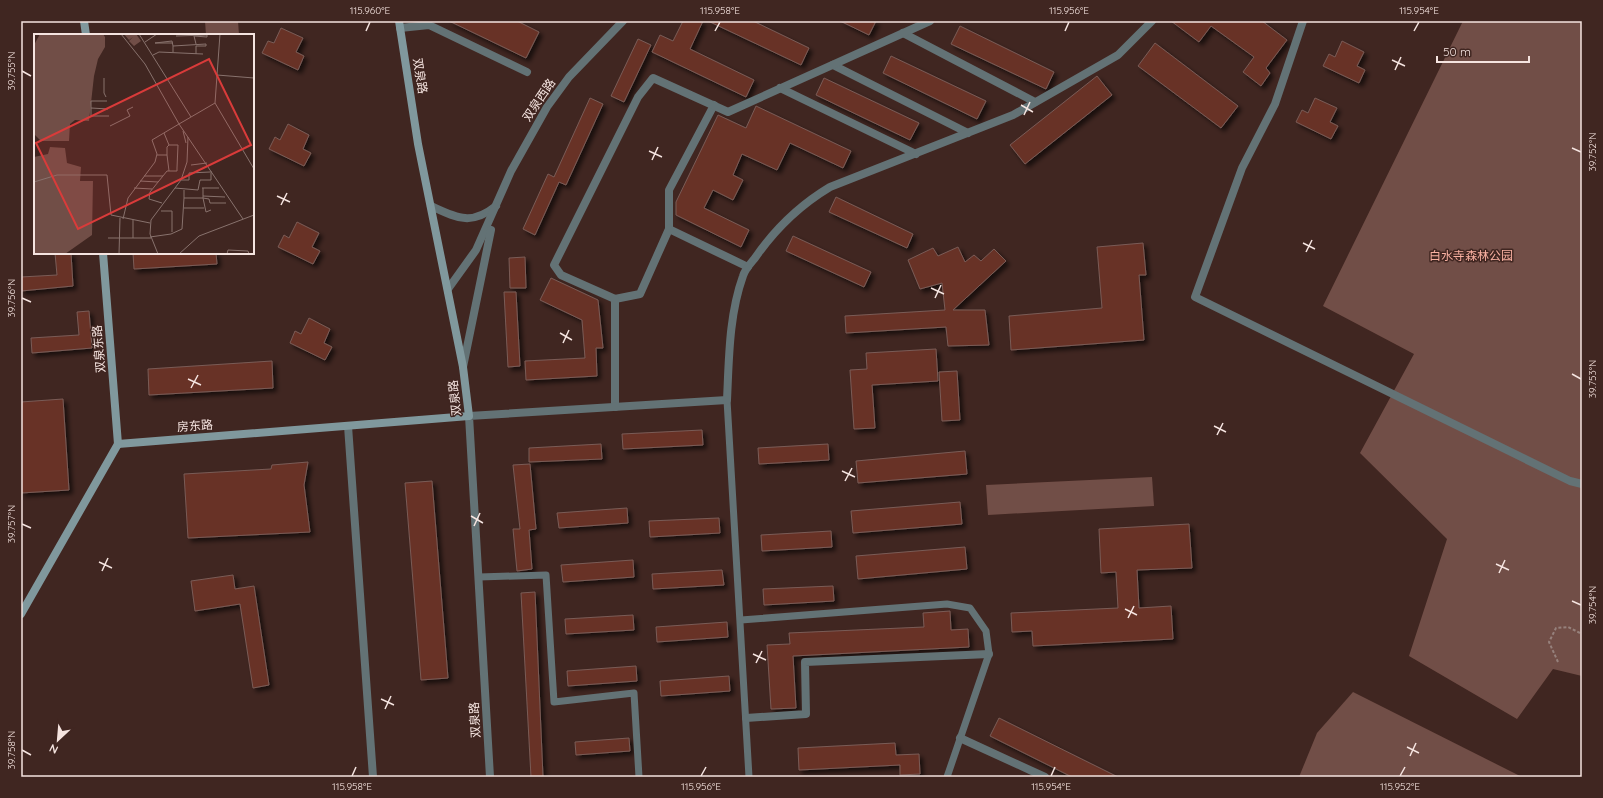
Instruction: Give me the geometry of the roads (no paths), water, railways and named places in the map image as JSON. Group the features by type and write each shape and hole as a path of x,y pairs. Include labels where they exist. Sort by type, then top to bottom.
{"main road":[{"path":"84,21 86,34"},
{"name":"双泉路","path":"400,24 418,144 463,367 469,416"},
{"name":"双泉东路","path":"103,254 118,444"},
{"name":"房东路","path":"118,444 469,416"},
{"path":"21,614 118,444"}],"street":[{"name":"双泉西路","path":"448,289 476,250 511,171 547,107 569,77 623,21"},
{"path":"714,105 670,190 669,229 640,294 614,299 560,274 554,265 638,97 654,78 714,105 728,112 930,21"},
{"path":"469,416 727,400 732,324 743,274 778,230 808,200 830,188 1013,115 1118,55 1152,21"},
{"path":"1302,21 1275,104 1242,168 1195,297 1570,482 1582,484"},
{"path":"400,24 425,23 527,72"},
{"path":"903,33 1035,102"},
{"path":"833,65 968,133"},
{"path":"780,88 916,154"},
{"path":"431,206 452,216 470,219 484,216 496,206"},
{"name":"双泉西路","path":"463,367 496,206"},
{"path":"669,229 748,267"},
{"path":"614,299 615,407"},
{"name":"双泉路","path":"469,416 490,777"},
{"path":"348,426 373,777"},
{"path":"746,718 806,714 805,662 989,654"},
{"path":"960,738 1044,777"}],"lane":[{"path":"727,400 749,777"},
{"path":"479,577 546,575 554,702 634,693 639,777"},
{"path":"741,620 947,604 970,608 986,631 989,654 947,777"}],"park label":[{"name":"白水寺森林公园","path":"1471,256"}]}
